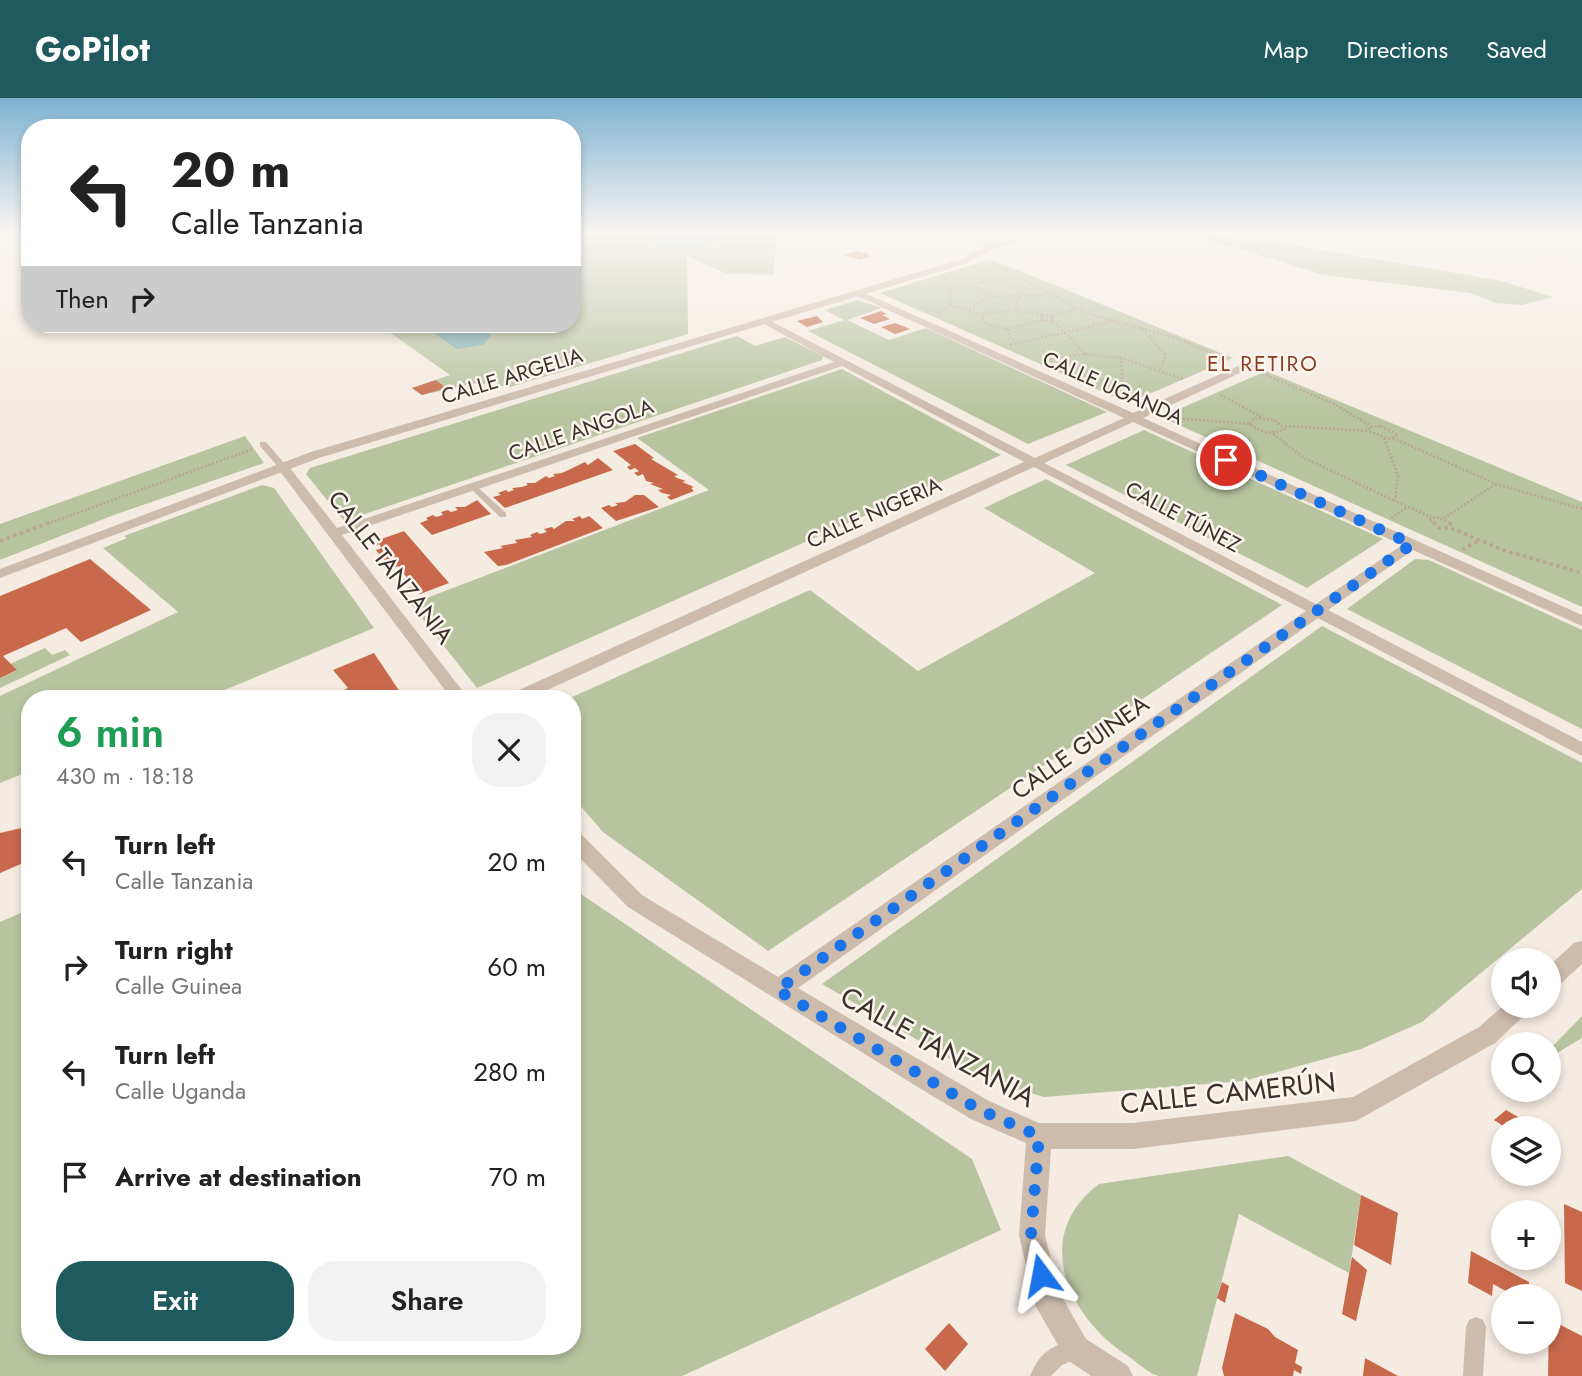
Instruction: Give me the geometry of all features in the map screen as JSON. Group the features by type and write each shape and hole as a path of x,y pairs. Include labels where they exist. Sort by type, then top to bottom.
{"street":[{"name":"CALLE UGANDA","path":"858,293 1582,621"},
{"name":"CALLE ARGELIA","path":"0,574 282,466 858,293"},
{"name":"CALLE TÚNEZ","path":"765,321 1582,750"},
{"name":"CALLE ANGOLA","path":"333,534 843,362"},
{"name":"CALLE NIGERIA","path":"534,690 1247,366"},
{"name":"CALLE TANZANIA","path":"282,466 454,690"},
{"name":"CALLE GUINEA","path":"777,990 1412,544"},
{"name":"CALLE TANZANIA","path":"581,846 635,901 777,990 980,1110 1039,1136"},
{"path":"1561,969 1582,950"},
{"name":"CALLE CAMERÚN","path":"1039,1136 1133,1136 1356,1108 1487,1035 1506,1018"},
{"path":"1039,1136 1031,1235 1045,1294 1076,1349 1118,1376"}],"lane":[{"path":"263,444 282,466"},
{"path":"473,486 503,515"},
{"path":"1473,1376 1476,1327"},
{"path":"1040,1376 1044,1365 1076,1349"}],"path":[{"path":"950,293 950,305"},
{"path":"985,293 990,295"},
{"path":"1023,293 1027,296"},
{"path":"1044,293 1077,309 1172,337 1247,366 1316,395 1371,426 1396,431 1398,436 1393,438"},
{"path":"970,309 978,300 990,295 1047,295"},
{"path":"1014,310 1020,296"},
{"path":"918,320 939,313 950,305 982,314 1014,310 1052,316 1077,309"},
{"path":"982,314 985,324 1007,329 1042,320 1053,321"},
{"path":"1042,315 1042,320"},
{"path":"1052,316 1053,321 1087,354"},
{"path":"989,353 1018,343 1115,321"},
{"path":"1142,328 1166,356 1160,370"},
{"path":"1007,329 1010,338 1018,343"},
{"path":"1022,368 1057,358 1087,354 1121,358"},
{"path":"1249,424 1250,420 1263,417 1285,426 1369,431 1384,438 1393,438 1496,484 1582,509"},
{"path":"1169,418 1249,424 1260,432 1272,433 1282,432 1285,426"},
{"path":"1369,431 1371,426"},
{"path":"1272,433 1304,458 1432,518 1444,519 1452,523 1451,528"},
{"path":"1384,438 1397,466 1400,486 1395,501"},
{"path":"0,541 263,444"},
{"path":"1444,519 1496,484"},
{"path":"1432,518 1429,519 1433,525 1451,528 1503,550 1582,573"}],"green space":[{"path":"581,293 687,293 688,334 510,387 477,383 422,395 412,388 450,375 391,333 581,333"},
{"path":"880,293 1073,293 1233,358 1128,403"},
{"path":"1467,293 1538,293 1552,297 1522,305 1496,303"},
{"path":"858,300 882,308 847,320 889,340 926,328 1107,412 1028,444 808,331 844,320 825,310"},
{"path":"737,336 755,346 785,337 823,356 822,360 344,521 306,474 310,468"},
{"path":"842,369 1001,455 477,688 411,604 709,490 637,438"},
{"path":"1266,371 1582,502 1582,607 1161,417"},
{"path":"1144,430 1383,539 1307,588 1066,465"},
{"path":"245,436 264,463 114,515 0,560 0,524"},
{"path":"1046,479 1282,605 768,951 603,832 581,806 581,693 810,590 918,671 1095,573 984,508"},
{"path":"262,485 274,488 374,628 224,690 21,690 21,775 0,783 0,696 178,612 103,548 127,538 124,536"},
{"path":"1415,559 1429,560 1582,630 1582,729 1347,609"},
{"path":"1322,626 1582,763 1582,889 1511,948 1491,948 1491,965 1422,1022 1361,1049 1244,1081 1044,1097 986,1080 822,984"},
{"path":"45,648 52,655 65,650 70,655 0,688 0,678 16,671 10,664"},
{"path":"581,894 972,1159 1001,1230 682,1376 0,1376 0,922 21,913 21,1355 581,1355"},
{"path":"1582,1016 1582,1038 1561,1051 1561,1038"},
{"path":"1288,1156 1361,1195 1349,1273 1239,1214 1197,1376 1159,1376 1151,1373 1106,1340 1088,1320 1074,1298 1065,1274 1062,1251 1066,1227 1078,1204 1099,1184"}],"water":[{"path":"434,333 491,335 483,345 457,349"}],"building":[{"path":"881,311 887,314 882,315 890,319 874,324 860,318"},
{"path":"817,316 823,322 807,327 797,321"},
{"path":"895,323 910,329 895,334 881,327"},
{"path":"436,380 446,388 422,395 412,388"},
{"path":"635,444 654,458 651,459 678,475 674,476 686,481 682,482 694,487 691,488 694,491 671,500 667,497 671,495 662,493 658,490 663,489 646,481 643,474 638,476 634,473 639,471 635,468 630,470 627,467 631,465 613,451"},
{"path":"598,458 613,470 505,508 493,497 506,490 508,492 514,490 512,488 528,485 526,483 535,483 546,476 555,476 553,474 562,473 585,462 588,465"},
{"path":"635,495 644,495 659,507 616,521 601,508 618,505 615,503 625,502"},
{"path":"477,500 491,514 432,535 420,523 433,515 436,517 443,515 441,512 458,510 455,507 465,507"},
{"path":"580,516 582,519 589,516 603,528 506,565 498,566 484,552 517,543 515,540 532,537 530,535 537,532 547,532 544,529 554,529 566,521 575,521 572,519"},
{"path":"404,531 449,583 420,594 417,590 411,592 407,588 413,586 410,582 404,584 401,580 407,578 404,574 398,576 394,572 401,570 398,566 392,569 388,565 394,563 391,559 385,561 382,557 388,555 385,552 379,554 376,550 382,548 379,544 373,547 370,543"},
{"path":"90,559 151,610 81,642 66,628 3,656 17,670 0,678 0,596"},
{"path":"374,653 399,690 344,690 348,688 333,670"},
{"path":"21,828 21,864 0,873 0,833"},
{"path":"1506,1110 1516,1116 1499,1116"},
{"path":"1361,1195 1398,1213 1391,1265 1354,1245"},
{"path":"1564,1204 1582,1212 1582,1291 1565,1283"},
{"path":"1471,1251 1491,1262 1491,1270 1507,1270 1529,1282 1491,1284 1491,1295 1468,1283"},
{"path":"1352,1257 1367,1270 1356,1321 1342,1314"},
{"path":"1222,1282 1229,1286 1225,1303 1217,1298"},
{"path":"1235,1313 1268,1329 1275,1337 1298,1350 1295,1363 1302,1367 1301,1374 1294,1370 1293,1376 1224,1376 1222,1368"},
{"path":"949,1323 968,1344 945,1371 925,1349"},
{"path":"1561,1325 1582,1336 1582,1376 1548,1376 1548,1354 1561,1354"},
{"path":"1365,1358 1398,1376 1363,1376"}],"district":[{"name":"EL RETIRO","path":"1263,364"}],"route":[{"path":"1041,1275 1031,1235 1039,1136 980,1110 777,990 1412,544 1226,460"}]}
